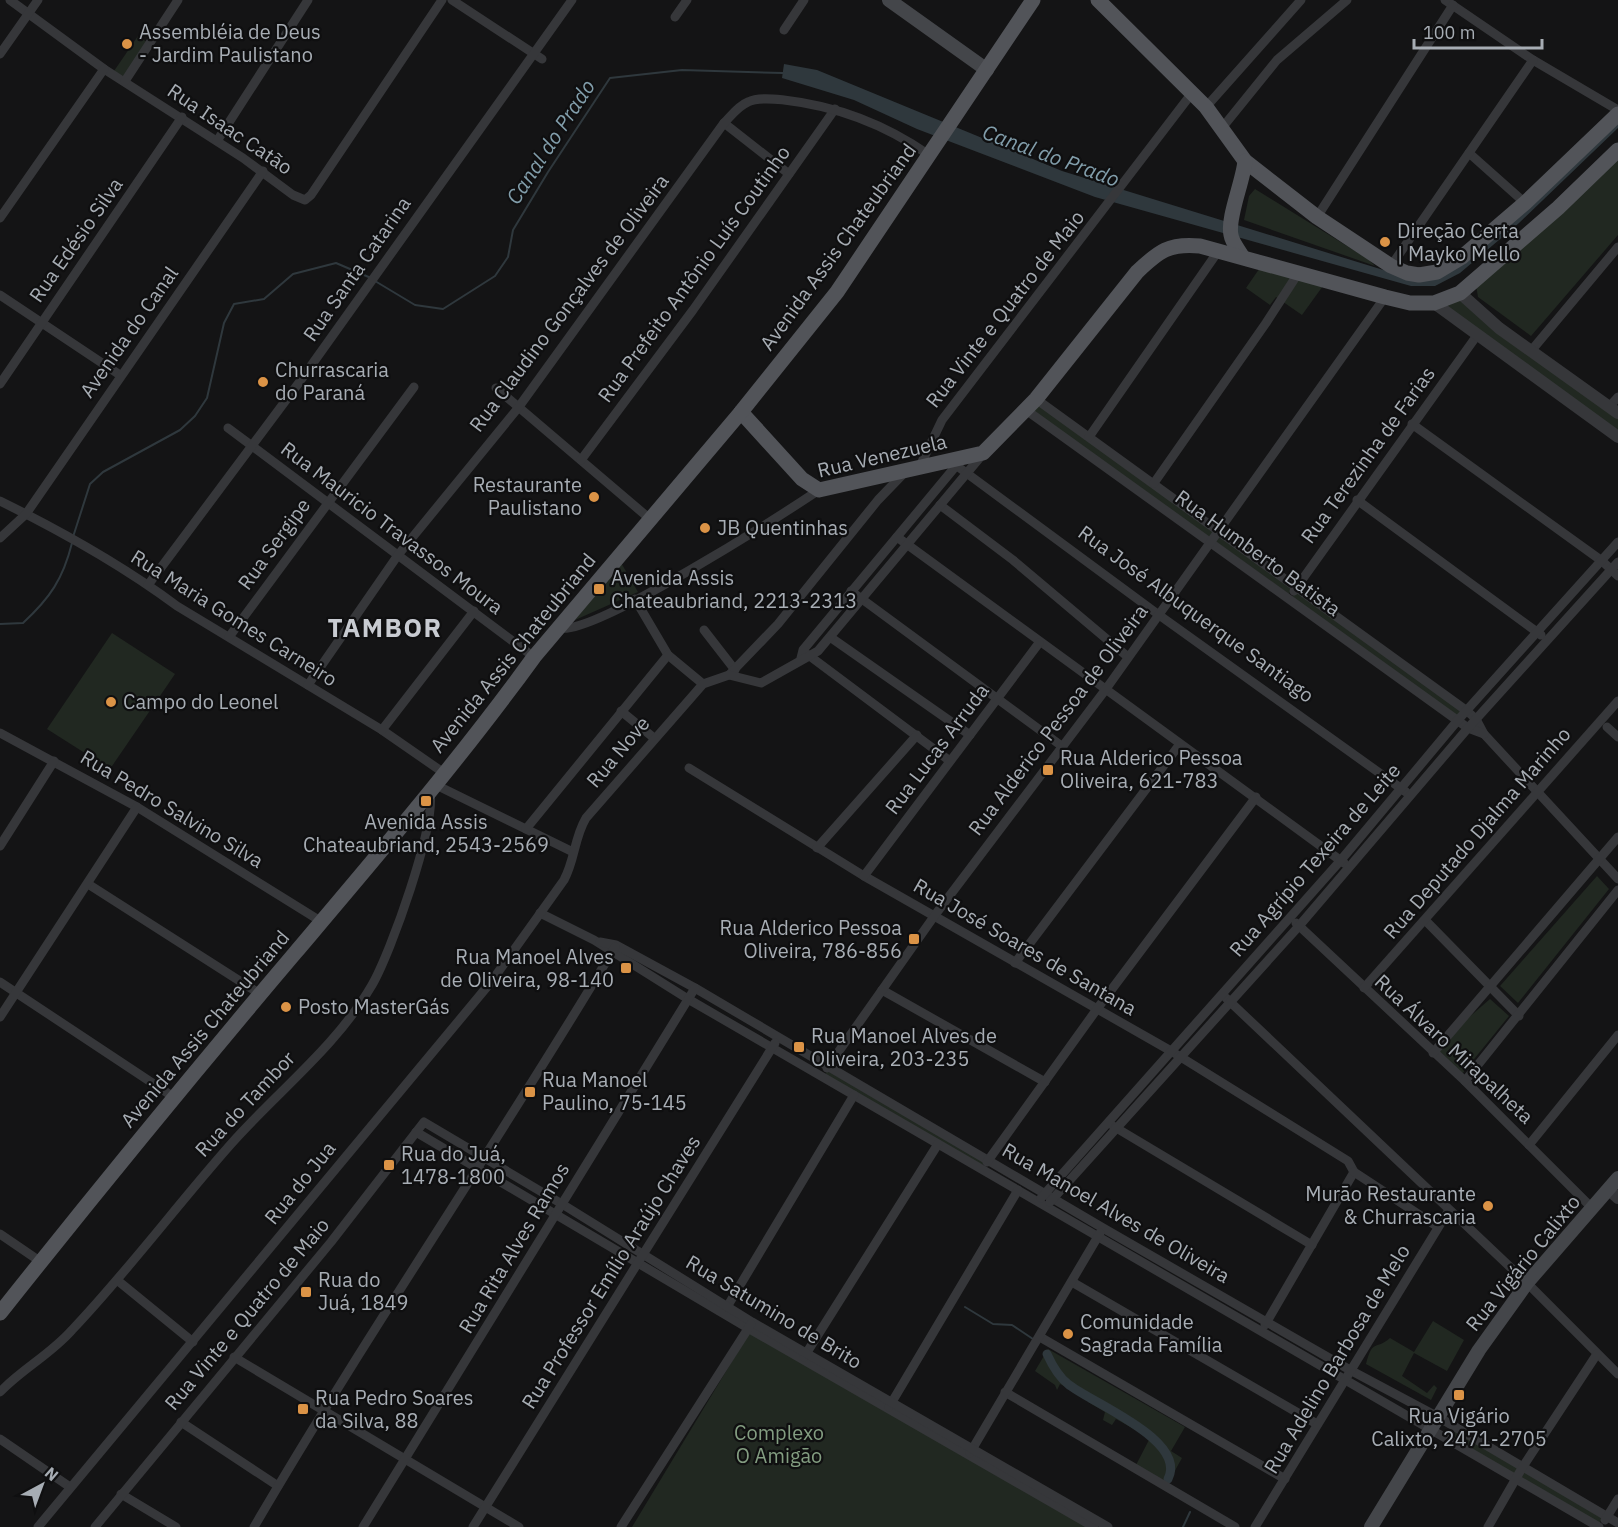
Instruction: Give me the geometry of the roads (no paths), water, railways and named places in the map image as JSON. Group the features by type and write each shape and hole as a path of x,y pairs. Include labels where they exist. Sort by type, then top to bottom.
{"main road":[{"name":"Avenida Assis Chateubriand","path":"0,1313 436,782 534,657 741,412 837,292 1033,0"},
{"path":"1098,0 1206,107 1245,161 1317,217 1391,266 1419,275 1437,272 1462,257 1526,203 1615,116"},
{"path":"899,3 987,70"},
{"path":"962,466 983,453 1031,404 1137,272 1155,254 1179,244 1239,251 1299,272 1385,297 1410,303 1434,303 1460,292 1558,208 1618,150"},
{"path":"1239,251 1231,237 1230,220 1244,180 1245,161"},
{"path":"741,412 802,479 819,490"},
{"name":"Rua Venezuela","path":"819,490 914,468 962,466"},
{"name":"Rua Vigário Calixto","path":"1430,1433 1479,1350 1527,1283 1592,1208 1613,1194 1618,1178"},
{"path":"1371,1527 1430,1433"}],"street":[{"name":"Rua Isaac Catão","path":"10,0 104,69 182,117 305,200 311,195 442,0"},
{"path":"0,54 39,0"},
{"path":"125,81 178,0"},
{"path":"217,141 308,0"},
{"path":"452,0 538,56"},
{"name":"Rua Santa Catarina","path":"148,585 538,56 572,0"},
{"path":"675,17 687,0"},
{"path":"784,30 804,0"},
{"path":"1206,107 1301,0"},
{"path":"1222,128 1277,60 1347,0"},
{"path":"1317,217 1449,3 1615,116"},
{"path":"1391,266 1533,60"},
{"path":"0,218 104,69"},
{"name":"Rua Vinte e Quatro de Maio","path":"732,673 778,624 878,500 914,468 942,420 1192,93"},
{"name":"Rua Claudino Gonçalves de Oliveira","path":"308,684 398,555 518,408 724,123 739,108 754,100 796,102 835,109 901,136 932,152"},
{"name":"Rua Prefeito Antônio Luís Coutinho","path":"582,460 693,310 835,109"},
{"name":"Rua Edésio Silva","path":"0,384 182,117"},
{"path":"724,123 789,174"},
{"path":"1469,153 1526,203"},
{"name":"Avenida do Canal","path":"0,538 26,514 262,171"},
{"path":"1531,351 1618,247"},
{"path":"1089,437 1219,250"},
{"path":"1154,483 1299,272"},
{"path":"1460,292 1499,328 1614,410 1618,398"},
{"path":"0,295 40,324 120,375"},
{"name":"Rua Alderico Pessoa de Oliveira","path":"822,1075 935,915 1106,689 1385,297"},
{"path":"1434,303 1618,437"},
{"name":"Rua Terezinha de Farias","path":"1289,597 1478,334"},
{"name":"Rua Sergipe","path":"229,637 414,387"},
{"path":"496,388 650,519"},
{"name":"Rua Humberto Batista","path":"1031,404 1089,437 1154,483 1476,719"},
{"name":"Rua Humberto Batista","path":"1031,404 1211,541 1468,728 1484,734"},
{"path":"1412,424 1602,561 1615,573"},
{"name":"Rua Mauricio Travassos Moura","path":"228,428 534,657"},
{"path":"704,630 732,673 761,683 830,637 940,505 962,466"},
{"path":"805,655 851,591 962,466"},
{"name":"Rua José Albuquerque Santiago","path":"962,466 1159,615 1411,795"},
{"name":"Rua Venezuela","path":"560,628 574,627 636,599 748,537 819,490"},
{"path":"1357,500 1547,641"},
{"name":"Rua Maria Gomes Carneiro","path":"0,501 87,548 148,585 177,606 382,730 436,782 573,852"},
{"path":"940,505 1013,560 1128,657"},
{"path":"897,537 1039,643 1256,797 1350,869"},
{"name":"Rua Agrípio Texeira de Leite","path":"1113,1126 1171,1051 1341,860 1458,720 1618,542"},
{"name":"Rua Agrípio Texeira de Leite","path":"1046,1200 1113,1126 1181,1058 1350,869 1476,719 1547,641 1615,573 1618,562"},
{"path":"851,591 1063,747"},
{"path":"636,599 668,655 703,684 732,673"},
{"path":"382,730 474,611"},
{"path":"830,637 970,735"},
{"name":"Rua Lucas Arruda","path":"864,876 1039,643"},
{"path":"526,830 668,655"},
{"path":"805,655 950,761"},
{"name":"Rua Nove","path":"573,852 580,828 586,818 703,684"},
{"name":"Rua Deputado Djalma Marinho","path":"1364,988 1618,701"},
{"path":"621,711 654,738"},
{"path":"1476,719 1484,734 1618,879"},
{"path":"1607,727 1618,737"},
{"name":"Rua Pedro Salvino Silva","path":"0,733 137,807 322,922"},
{"path":"817,848 917,735"},
{"path":"1015,963 1180,744"},
{"path":"0,846 54,761"},
{"name":"Rua José Soares de Santana","path":"689,768 864,876 1171,1051 1344,1157 1354,1172"},
{"name":"Rua do Tambor","path":"0,1392 56,1347 117,1280 231,1144 336,1033 371,986 404,908 428,823 436,782"},
{"path":"982,1169 1097,1009 1256,797"},
{"path":"0,1017 137,807"},
{"path":"1433,1053 1618,837"},
{"name":"Rua do Jua","path":"38,1527 491,982 569,871 573,852"},
{"path":"88,884 260,994"},
{"path":"1465,1082 1618,890"},
{"name":"Rua Manoel Alves de Oliveira","path":"540,913 695,988 779,1036 989,1159 1046,1200 1343,1381 1430,1433 1517,1478 1600,1527"},
{"name":"Rua Álvaro Mirapalheta","path":"1290,918 1465,1082 1592,1208"},
{"path":"1425,920 1519,1016"},
{"path":"254,1527 396,1292 484,1159 614,949"},
{"name":"Rua Manoel Alves de Oliveira","path":"614,949 688,999 772,1048 1018,1190 1046,1200"},
{"path":"0,982 175,1098"},
{"name":"Rua Rita Alves Ramos","path":"363,1527 695,988"},
{"path":"882,990 1045,1082"},
{"path":"1222,994 1527,1283 1618,1374"},
{"path":"1529,1145 1618,1035"},
{"name":"Rua Professor Emílio Araújo Chaves","path":"473,1527 779,1036"},
{"path":"727,1307 854,1095"},
{"name":"Rua Vinte e Quatro de Maio","path":"95,1527 331,1242 424,1122"},
{"name":"Rua Satumino de Brito","path":"424,1122 562,1204 727,1307 750,1325"},
{"path":"1113,1126 1312,1245"},
{"name":"Rua Satumino de Brito","path":"416,1132 637,1263 1108,1527"},
{"path":"804,1356 938,1144"},
{"path":"1262,1332 1354,1172 1438,1227"},
{"path":"890,1406 1018,1190"},
{"name":"Rua Adelino Barbosa de Melo","path":"1255,1527 1449,1210"},
{"path":"971,1452 1100,1232"},
{"name":"Rua Manoel Alves de Oliveira","path":"1100,1232 1268,1321 1350,1370 1443,1413 1522,1468 1618,1523"},
{"path":"0,1234 41,1262"},
{"path":"117,1280 193,1342"},
{"path":"1072,1282 1317,1424"},
{"path":"621,1527 750,1325"},
{"path":"1040,1337 1285,1479"},
{"path":"1307,1359 1313,1348"},
{"path":"1488,1527 1522,1468 1597,1354"},
{"path":"234,1357 519,1527"},
{"path":"1005,1392 1235,1527"},
{"path":"181,1422 278,1486"},
{"path":"0,1439 70,1488"},
{"name":"Rua Satumino de Brito","path":"971,1452 1094,1527"},
{"path":"121,1494 176,1527"},
{"path":"1600,1527 1618,1499"}],"waterway":[{"name":"Canal do Prado","path":"375,281 415,305 443,309 495,276 508,257 513,230 610,78 682,70 783,73"},
{"name":"Canal do Prado","path":"73,537 90,484 103,472 180,430 195,416 207,398 224,323 234,304 264,299 293,274 336,263 371,278"},
{"name":"Canal do Prado","path":"0,624 23,623 41,605 60,578 72,543"},
{"path":"965,1307 993,1324 1012,1325 1033,1339"},
{"path":"1047,1354 1056,1370 1068,1384 1134,1424 1164,1450 1170,1464 1168,1479"},
{"path":"1183,1527 1190,1512"}],"place":[{"name":"Assembléia de Deus - Jardim Paulistano","path":"127,44"},
{"name":"Direção Certa | Mayko Mello","path":"1385,242"},
{"name":"Churrascaria do Paraná","path":"263,382"},
{"name":"Restaurante Paulistano","path":"594,497"},
{"name":"JB Quentinhas","path":"705,528"},
{"name":"Avenida Assis Chateaubriand, 2213-2313","path":"599,589"},
{"name":"Campo do Leonel","path":"111,702"},
{"name":"Rua Alderico Pessoa Oliveira, 621-783","path":"1048,770"},
{"name":"Avenida Assis Chateaubriand, 2543-2569","path":"426,801"},
{"name":"Rua Alderico Pessoa Oliveira, 786-856","path":"914,939"},
{"name":"Rua Manoel Alves de Oliveira, 98-140","path":"626,968"},
{"name":"Posto MasterGás","path":"286,1007"},
{"name":"Rua Manoel Alves de Oliveira, 203-235","path":"799,1047"},
{"name":"Rua Manoel Paulino, 75-145","path":"530,1092"},
{"name":"Rua do Juá, 1478-1800","path":"389,1165"},
{"name":"Murão Restaurante & Churrascaria","path":"1488,1206"},
{"name":"Rua do Juá, 1849","path":"306,1292"},
{"name":"Comunidade Sagrada Família","path":"1068,1334"},
{"name":"Rua Vigário Calixto, 2471-2705","path":"1459,1395"},
{"name":"Rua Pedro Soares da Silva, 88","path":"303,1409"}],"district":[{"name":"TAMBOR","path":"385,628"}],"park label":[{"name":"Complexo O Amigão","path":"779,1444"}]}
